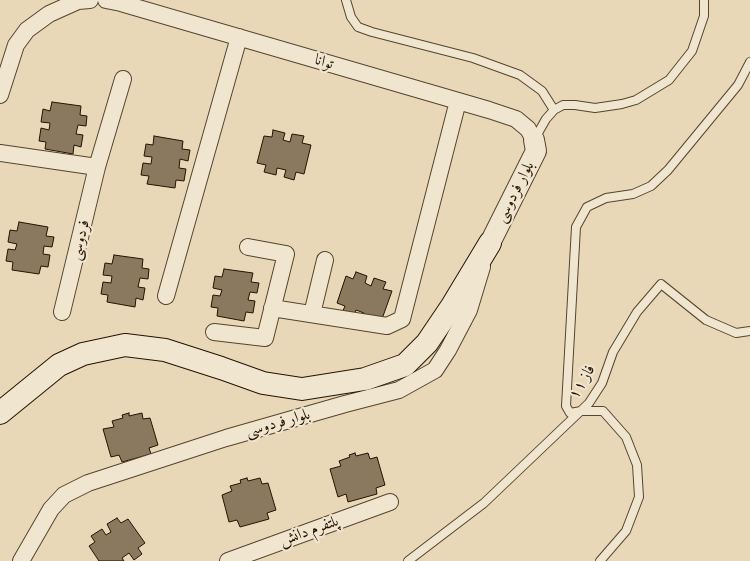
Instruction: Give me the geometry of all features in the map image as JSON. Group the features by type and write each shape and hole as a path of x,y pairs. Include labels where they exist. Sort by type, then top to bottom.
{"main road":[{"name":"بلوار فردوسی","path":"0,413 59,365 83,354 125,345 164,350 263,383 302,388 372,377 405,365 427,343 452,306 490,243"}],"street":[{"path":"0,95 16,45 26,30 49,14 78,1 90,0"},
{"name":"توانا","path":"106,0 121,3 489,110 516,120 528,130 534,140"},
{"path":"166,296 239,37"},
{"name":"فردوسی","path":"62,312 97,167 123,79"},
{"path":"272,308 387,326 402,319 458,101"},
{"name":"بلوار فردوسی","path":"21,561 51,509 64,495 88,483 226,438 399,390 435,370 448,350 469,310 490,243 536,151 534,140"},
{"path":"0,153 97,167"},
{"path":"214,332 265,338 286,254 248,247"},
{"path":"312,314 325,260"},
{"name":"پلتفرم دانش","path":"228,561 390,502"}],"lane":[{"path":"346,0 351,17 358,27 473,58 520,75 542,92 554,110"},
{"path":"534,140 546,119 554,110 563,105 595,108 622,104 636,100 669,80 692,51 704,16 704,0"},
{"path":"600,561 626,531 639,497 637,465 626,437 603,412 570,413 566,406 576,227 587,207 606,198 633,194 651,186 668,170 738,85 750,62"},
{"name":"فاز ۱۱","path":"408,561 484,503 589,403 602,383 613,352 637,312 661,284 706,320 736,333 750,330"}],"building":[{"path":"52,102 81,106 80,115 87,116 86,126 78,125 76,134 83,135 81,147 74,145 73,154 45,149 46,142 39,141 41,128 49,130 50,123 41,122 43,109 50,111"},
{"path":"273,130 285,133 283,140 290,142 292,134 304,136 302,143 311,145 304,174 296,172 294,180 284,177 286,170 277,168 276,175 264,172 266,165 257,163 264,136 272,137"},
{"path":"154,136 183,141 182,149 190,150 188,161 180,159 179,168 186,169 184,181 176,180 175,188 147,184 149,176 141,175 143,163 151,164 152,157 144,156 146,144 153,145"},
{"path":"19,222 48,227 46,236 54,237 52,247 44,246 43,254 50,255 48,267 41,266 39,274 12,270 13,262 6,261 8,249 15,250 17,244 8,242 10,230 17,231"},
{"path":"114,255 143,259 142,268 149,269 148,279 140,278 138,287 145,288 143,300 136,298 135,307 107,302 108,295 101,294 103,282 111,283 112,276 103,275 105,263 112,264"},
{"path":"224,269 253,273 251,282 259,283 257,293 250,292 248,300 255,301 253,313 246,312 244,321 217,316 218,308 211,307 213,295 220,296 222,290 213,288 215,276 222,277"},
{"path":"356,272 367,276 365,283 371,286 374,278 386,282 383,289 392,291 382,319 361,320 364,313 356,310 354,317 342,313 345,306 337,303 346,276 353,279"},
{"path":"129,413 129,416 142,413 143,419 150,418 158,445 149,448 151,454 122,462 119,455 111,457 103,429 114,427 112,421 123,418 122,415"},
{"path":"355,453 356,456 368,453 370,459 377,457 385,485 376,488 377,494 348,502 346,494 338,497 330,469 341,466 339,461 350,457 349,455"},
{"path":"247,478 248,481 260,478 262,484 268,483 276,510 267,513 269,519 240,527 237,520 229,522 222,495 232,491 230,486 241,483 240,480"},
{"path":"117,518 121,523 128,519 145,543 138,548 142,554 134,560 129,553 122,558 124,561 99,561 89,546 95,542 91,536 102,529 106,535 111,532 107,524"}]}
